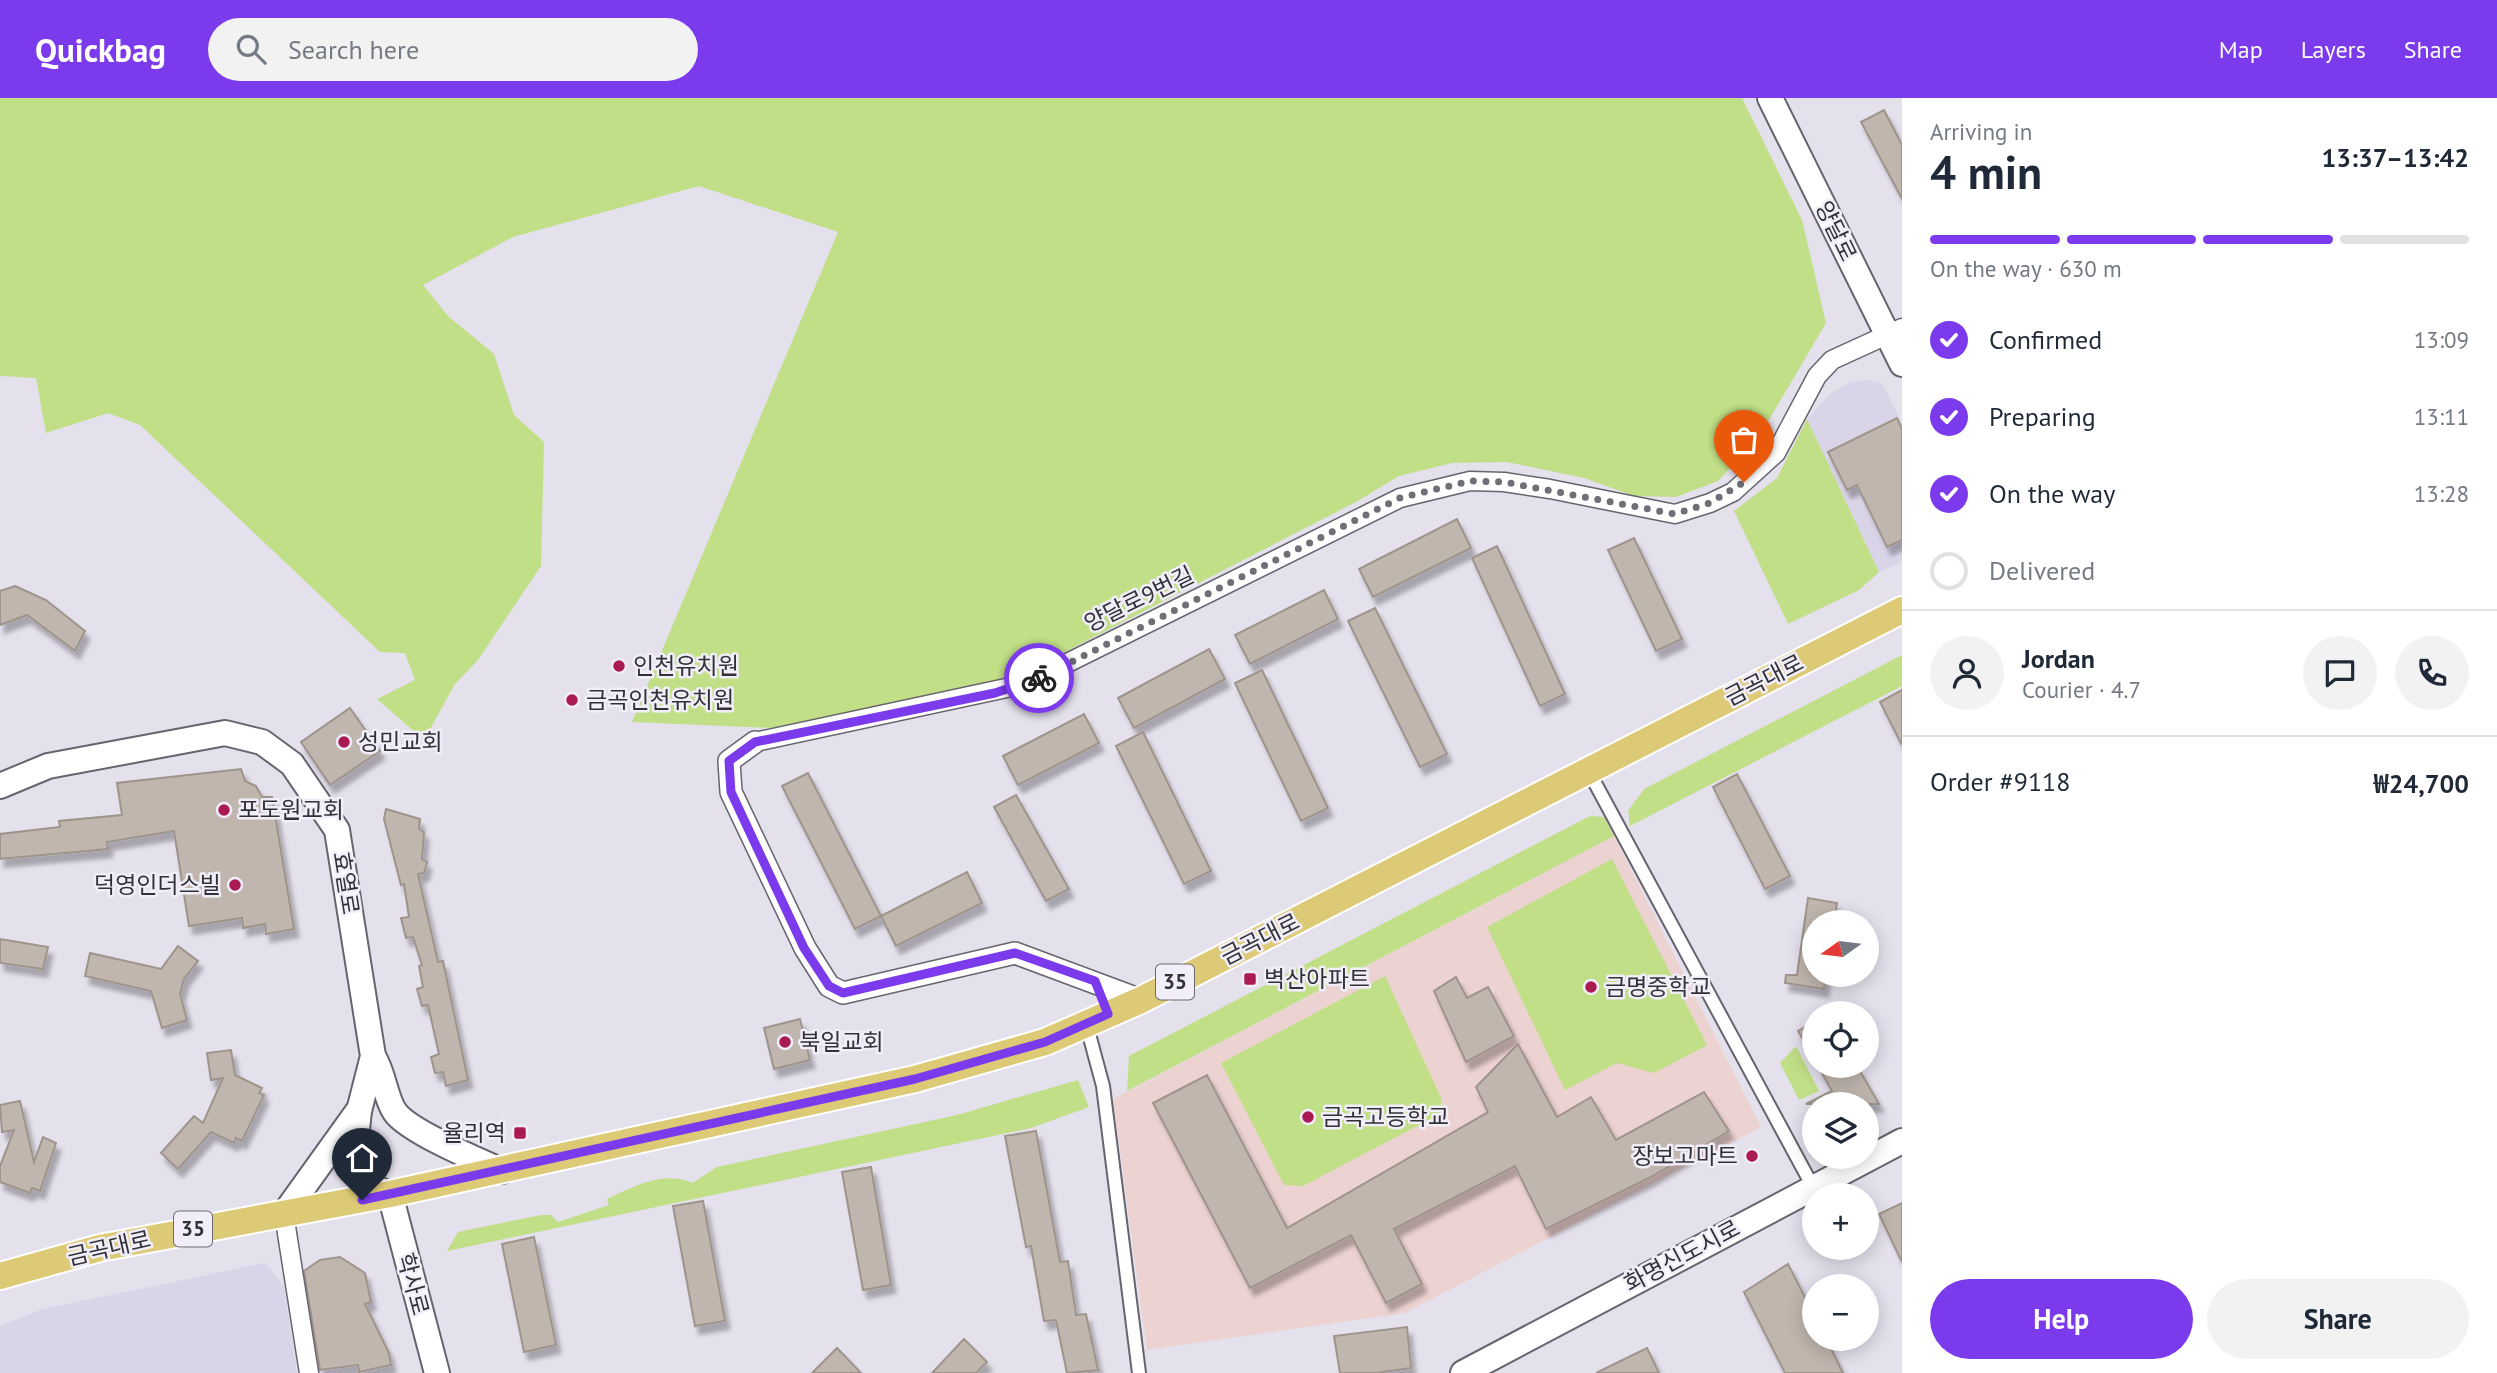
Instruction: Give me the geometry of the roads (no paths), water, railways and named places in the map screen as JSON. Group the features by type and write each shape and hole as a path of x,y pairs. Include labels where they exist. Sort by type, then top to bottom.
{"main road":[{"name":"양달로","path":"1770,98 1895,331 1902,365"},
{"name":"금곡대로","path":"0,1276 100,1248 502,1171 915,1079 1045,1042 1141,1000 1902,610"},
{"name":"효열로","path":"0,786 48,766 225,733 262,742 292,764 337,830 373,1056 358,1116"},
{"path":"373,1056 382,1070 396,1113"},
{"path":"284,1214 358,1116 374,1105 383,1105 450,1149 502,1171"},
{"path":"358,1116 356,1152 361,1175 370,1186 390,1194"},
{"name":"화명신도시로","path":"1821,1183 1902,1141"},
{"name":"화명신도시로","path":"1463,1373 1802,1193"},
{"name":"학사로","path":"390,1194 437,1373"}],"street":[{"name":"양달로9번길","path":"1141,1000 1015,953 843,993 829,986 804,948 731,792 729,761 755,742 1025,684 1400,498 1470,481 1504,482 1675,514 1710,503 1733,492 1776,453 1817,376 1832,360 1895,331"},
{"path":"1588,770 1811,1183"},
{"path":"1095,981 1103,1086 1139,1373"},
{"path":"284,1214 309,1373"}],"place":[{"name":"인천유치원","path":"619,666"},
{"name":"금곡인천유치원","path":"572,700"},
{"name":"성민교회","path":"344,742"},
{"name":"포도원교회","path":"224,810"},
{"name":"덕영인더스빌","path":"235,885"},
{"name":"벽산아파트","path":"1250,979"},
{"name":"금명중학교","path":"1591,987"},
{"name":"북일교회","path":"785,1042"},
{"name":"금곡고등학교","path":"1308,1117"},
{"name":"율리역","path":"520,1133"},
{"name":"장보고마트","path":"1752,1156"}]}
